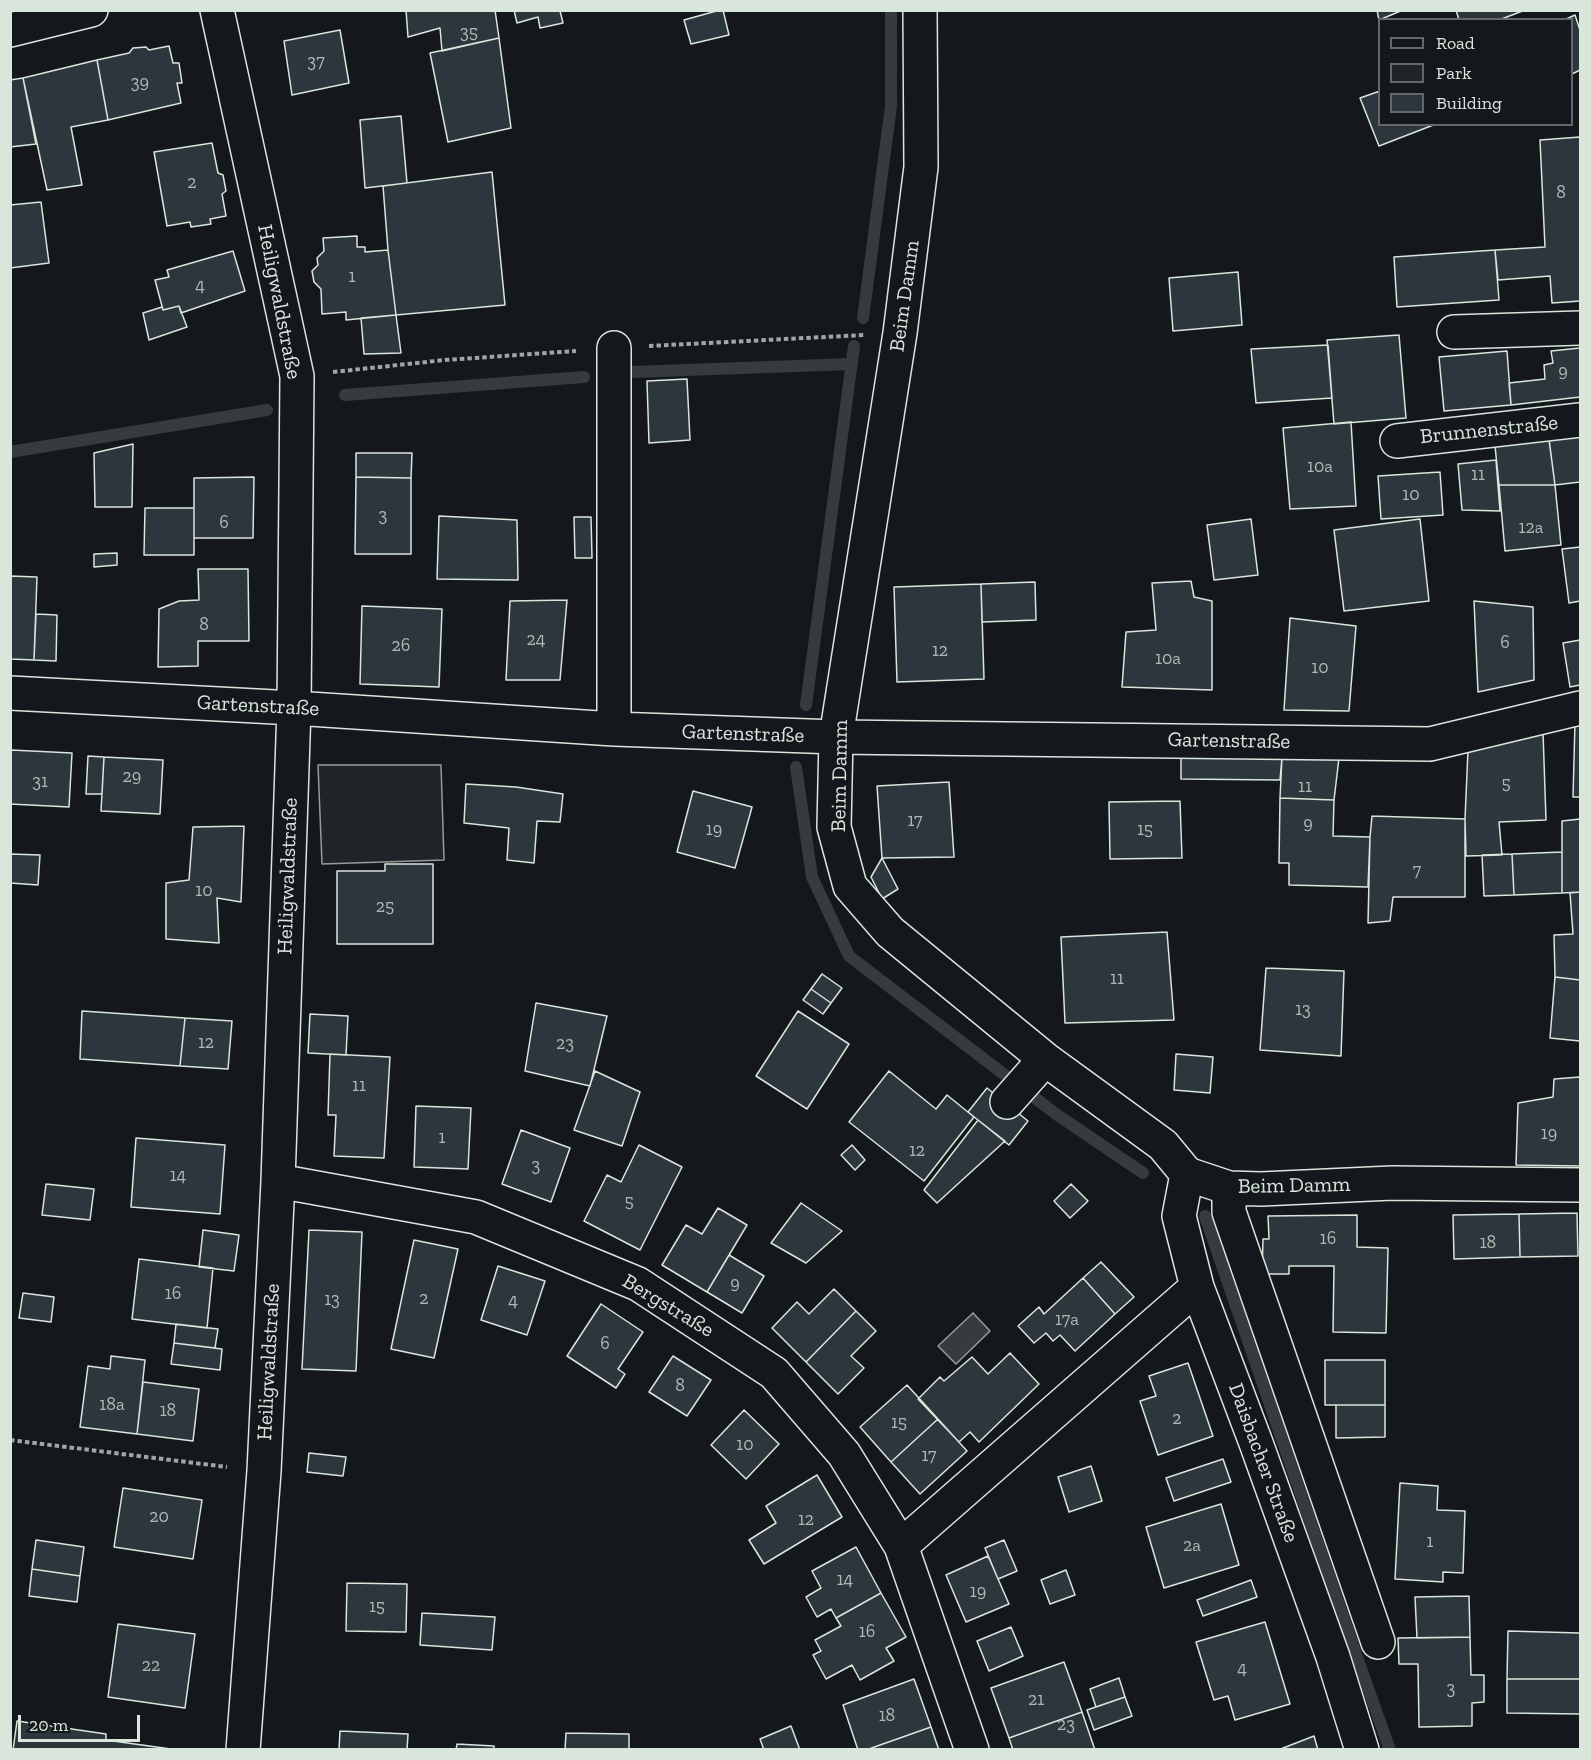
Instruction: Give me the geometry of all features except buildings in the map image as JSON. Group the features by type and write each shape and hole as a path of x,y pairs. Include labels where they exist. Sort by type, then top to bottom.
{"street":[{"path":"10,30 91,10"},
{"name":"Heiligwaldstraße","path":"217,10 297,376 294,708 278,1181 264,1471 243,1749"},
{"name":"Beim Damm","path":"920,10 921,167 900,333 836,737 834,827 850,886 890,932 1039,1065 1163,1145 1187,1174 1229,1188 1261,1189 1392,1183 1581,1185"},
{"path":"1454,332 1581,328"},
{"path":"614,348 614,729"},
{"name":"Brunnenstraße","path":"1397,441 1581,420"},
{"name":"Gartenstraße","path":"10,693 294,708 614,729 836,737 1430,744 1581,708"},
{"path":"1009,1100 1039,1065"},
{"name":"Daisbacher Straße","path":"1187,1174 1179,1216 1197,1287 1333,1657 1362,1749"},
{"name":"Bergstraße","path":"278,1181 476,1217 638,1284 774,1373 844,1454 901,1546 972,1749"},
{"path":"1229,1188 1229,1212 1378,1642"},
{"path":"901,1546 1197,1287"}],"path":[{"path":"10,1440 264,1471"}],"green space":[{"path":"318,765 441,765 444,860 322,864"}],"shaded area":[{"path":"973,1313 990,1331 956,1364 938,1346"}],"waterway":[{"path":"863,318 891,106 891,10"},
{"path":"806,705 854,346"},
{"path":"631,372 851,364"},
{"path":"345,395 584,377"},
{"path":"10,452 267,410"},
{"path":"796,767 812,877 849,956 1056,1114 1143,1173"},
{"path":"1205,1216 1390,1750"}]}
